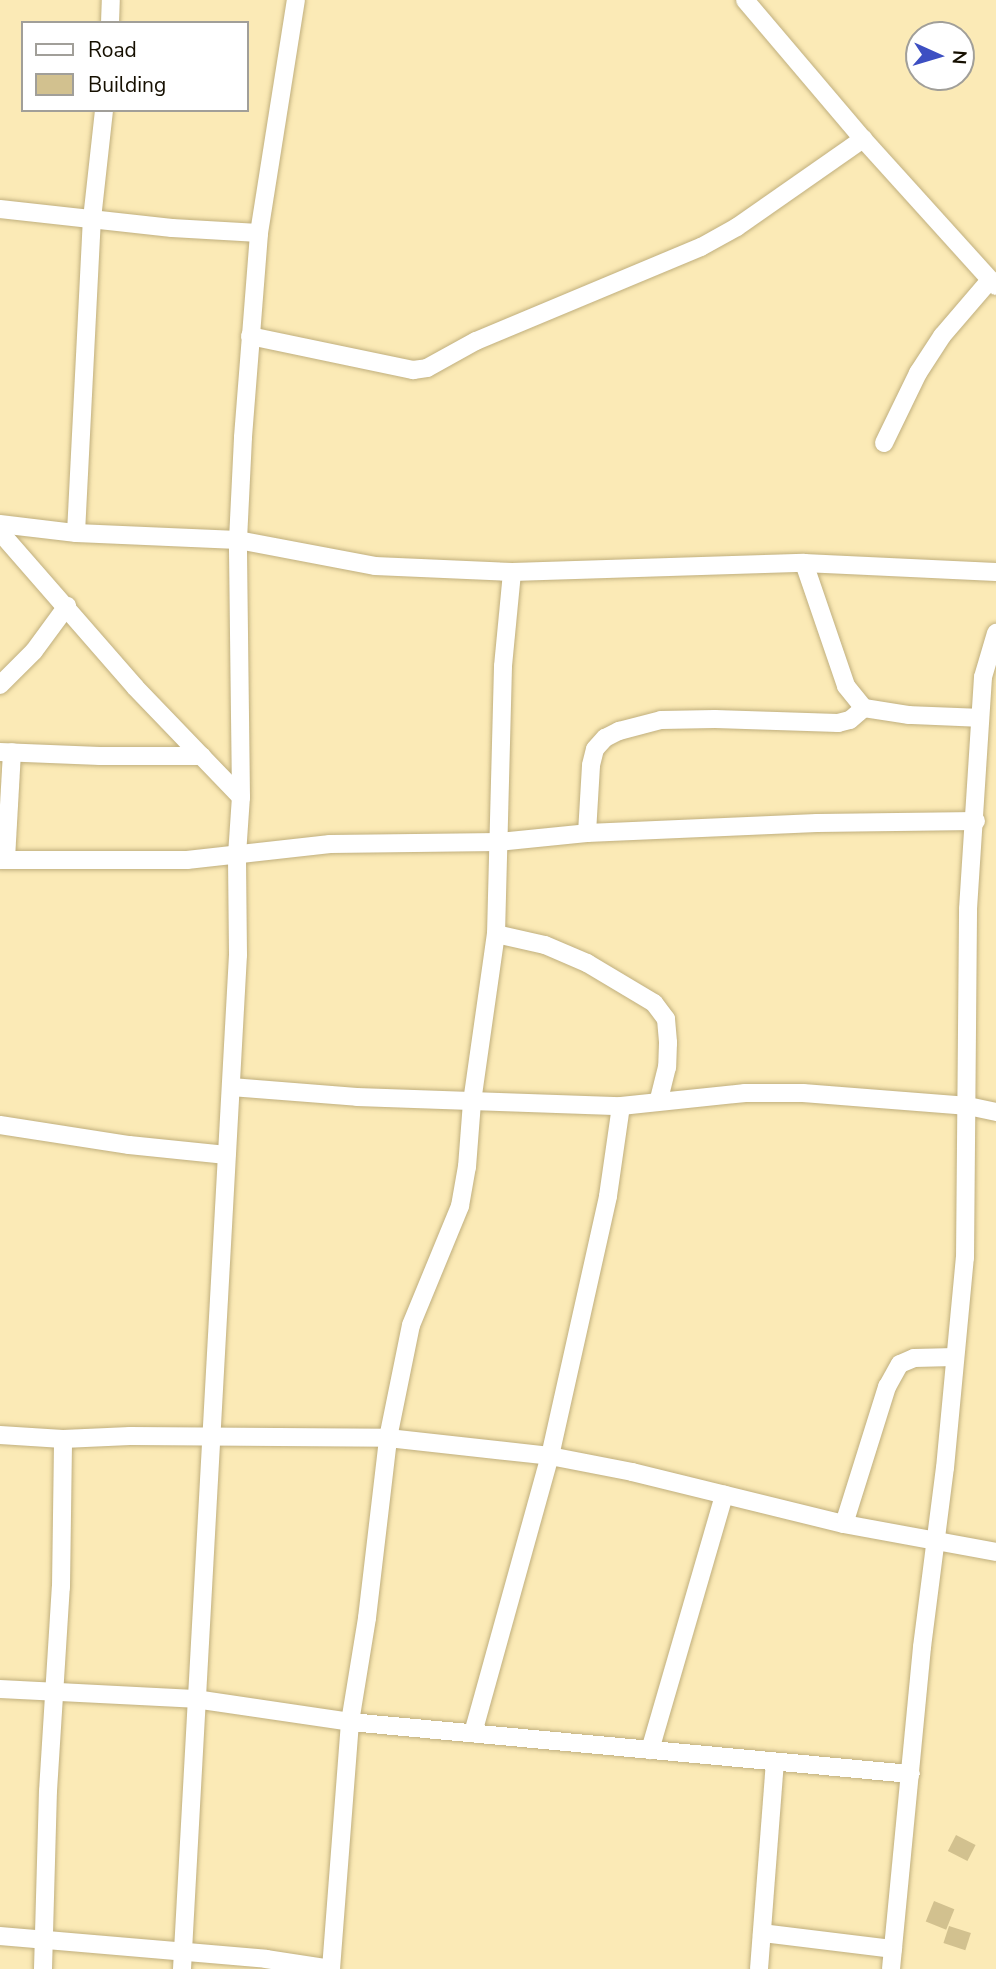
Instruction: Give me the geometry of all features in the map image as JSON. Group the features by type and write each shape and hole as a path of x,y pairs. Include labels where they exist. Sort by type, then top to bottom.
{"street":[{"path":"110,21 111,0"},
{"path":"181,1960 237,955 237,855 241,797 238,540 259,233 296,0"},
{"path":"746,0 863,139 993,283 942,336 918,373 884,443"},
{"path":"76,533 92,219 104,112"},
{"path":"250,336 413,370 427,368 476,341 701,247 737,228 863,139"},
{"path":"0,209 172,228 259,233"},
{"path":"0,524 76,533 238,540 375,566 512,572 804,563 996,572"},
{"path":"0,532 135,687 241,797"},
{"path":"804,563 846,686 864,708 887,713 980,718"},
{"path":"0,1936 44,1939 181,1960 266,1959 331,1969 350,1722 368,1618 388,1438 411,1325 460,1206 467,1167 472,1102 495,934 503,666 512,572"},
{"path":"0,685 34,651 67,606"},
{"path":"891,1969 922,1647 937,1540 965,1258 967,953 983,677 996,634"},
{"path":"587,833 595,749 605,738 619,731 661,720 838,723 850,720 864,708"},
{"path":"202,756 6,752 3,860 187,860 330,844 499,842 587,833 817,823 976,821"},
{"path":"495,934 545,945 587,963 654,1003 666,1019 668,1042 659,1100"},
{"path":"231,1087 472,1102 621,1106 745,1093 803,1093 968,1106 996,1112"},
{"path":"473,1733 550,1456 608,1196 621,1106"},
{"path":"0,1125 129,1145 226,1155"},
{"path":"844,1524 887,1387 900,1364 914,1358 955,1357"},
{"path":"0,1435 63,1439 388,1438 550,1456 844,1524 996,1552"},
{"path":"43,1969 48,1791 64,1513 63,1439"},
{"path":"650,1750 724,1495"},
{"path":"0,1689 195,1699 350,1722 911,1774"},
{"path":"759,1969 775,1763"},
{"path":"762,1933 893,1949"}],"building":[{"path":"956,1835 976,1845 967,1861 948,1851"},
{"path":"934,1901 954,1909 946,1930 926,1921"},
{"path":"949,1926 971,1933 965,1950 943,1943"}]}
